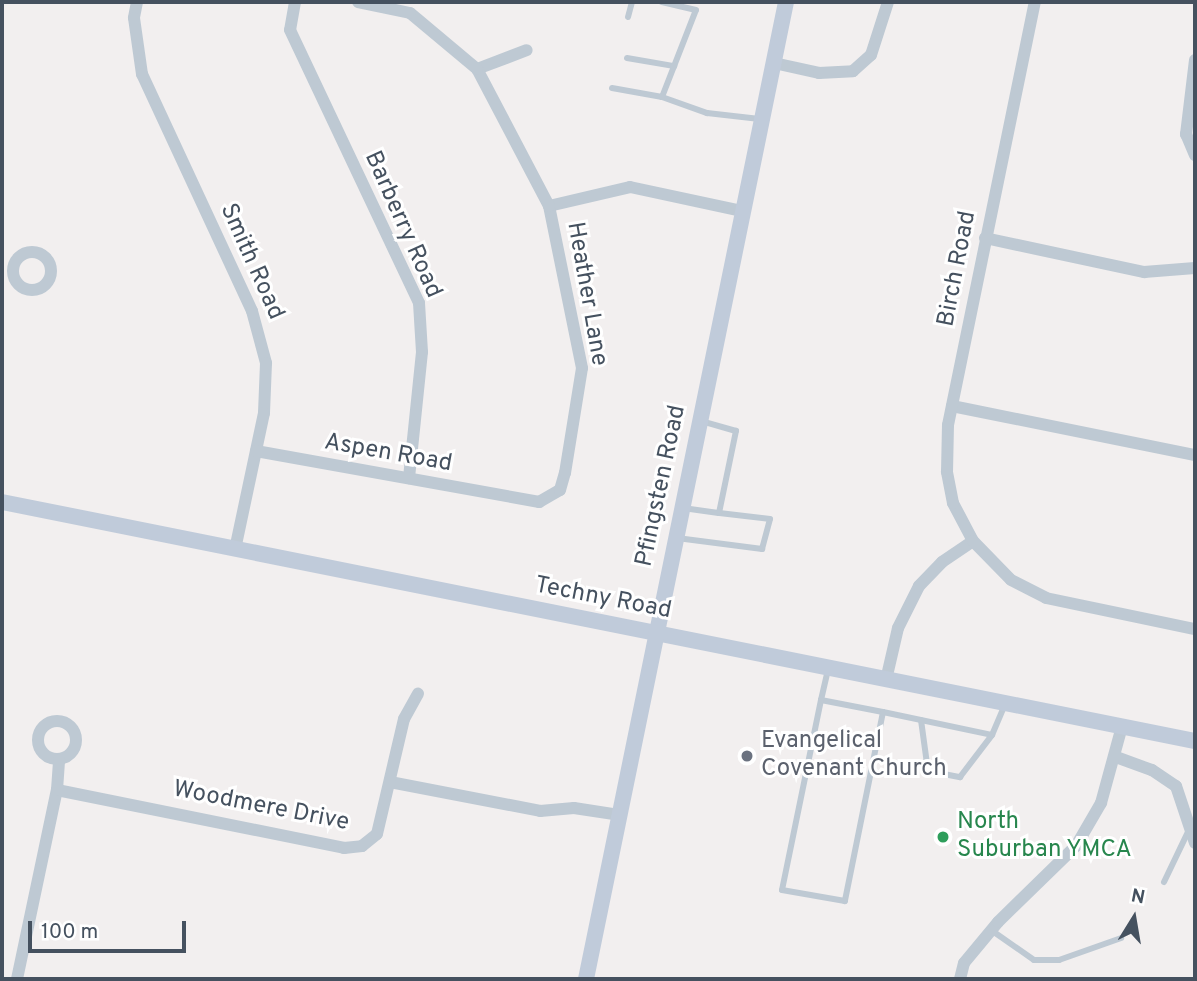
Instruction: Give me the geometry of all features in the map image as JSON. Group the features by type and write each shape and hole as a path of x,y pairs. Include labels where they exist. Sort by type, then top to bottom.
{"main road":[{"name":"Pfingsten Road","path":"586,979 786,2"},
{"name":"Techny Road","path":"2,502 1195,741"}],"street":[{"name":"Smith Road","path":"137,2 134,18 142,74 262,341 266,363 264,413 235,549"},
{"name":"Barberry Road","path":"295,2 290,30 419,303 422,352 410,478"},
{"path":"358,2 410,13 477,69 527,50"},
{"path":"774,63 819,73 853,71 871,55 888,2"},
{"name":"Birch Road","path":"1035,2 952,406 947,472 953,503 973,541 1011,580 1046,598 1195,629"},
{"path":"1195,60 1186,134 1195,155"},
{"name":"Heather Lane","path":"477,69 549,206 582,368 560,490 539,502 512,497"},
{"path":"549,206 629,187 742,211"},
{"path":"985,238 1144,272 1195,268"},
{"path":"952,406 1195,455"},
{"name":"Aspen Road","path":"256,451 512,497"},
{"path":"886,680 898,628 919,586 943,562 973,541"},
{"path":"418,694 404,719 390,782 540,811 574,807 620,815"},
{"path":"960,979 964,963 991,930 1076,846 1101,803 1116,757 1122,726"},
{"path":"1116,757 1152,770 1176,786 1190,808 1192,838"},
{"path":"17,979 57,790 59,760"},
{"name":"Woodmere Drive","path":"57,790 344,848 362,846 377,834 390,782"}],"lane":[{"path":"628,17 632,2"},
{"path":"662,2 696,10 662,97"},
{"path":"627,58 674,66"},
{"path":"612,88 662,97 707,113 762,119"},
{"path":"699,421 736,431 719,513"},
{"path":"675,538 762,549 770,519 681,508"},
{"path":"828,669 782,890 845,901 883,712"},
{"path":"821,700 992,735"},
{"path":"921,720 928,771 960,777 992,735 1006,704"},
{"path":"1164,882 1192,838"},
{"path":"991,930 1034,960 1059,960 1121,938"}],"place":[{"name":"Evangelical Covenant Church","path":"747,756"},
{"name":"North Suburban YMCA","path":"943,837"}]}
